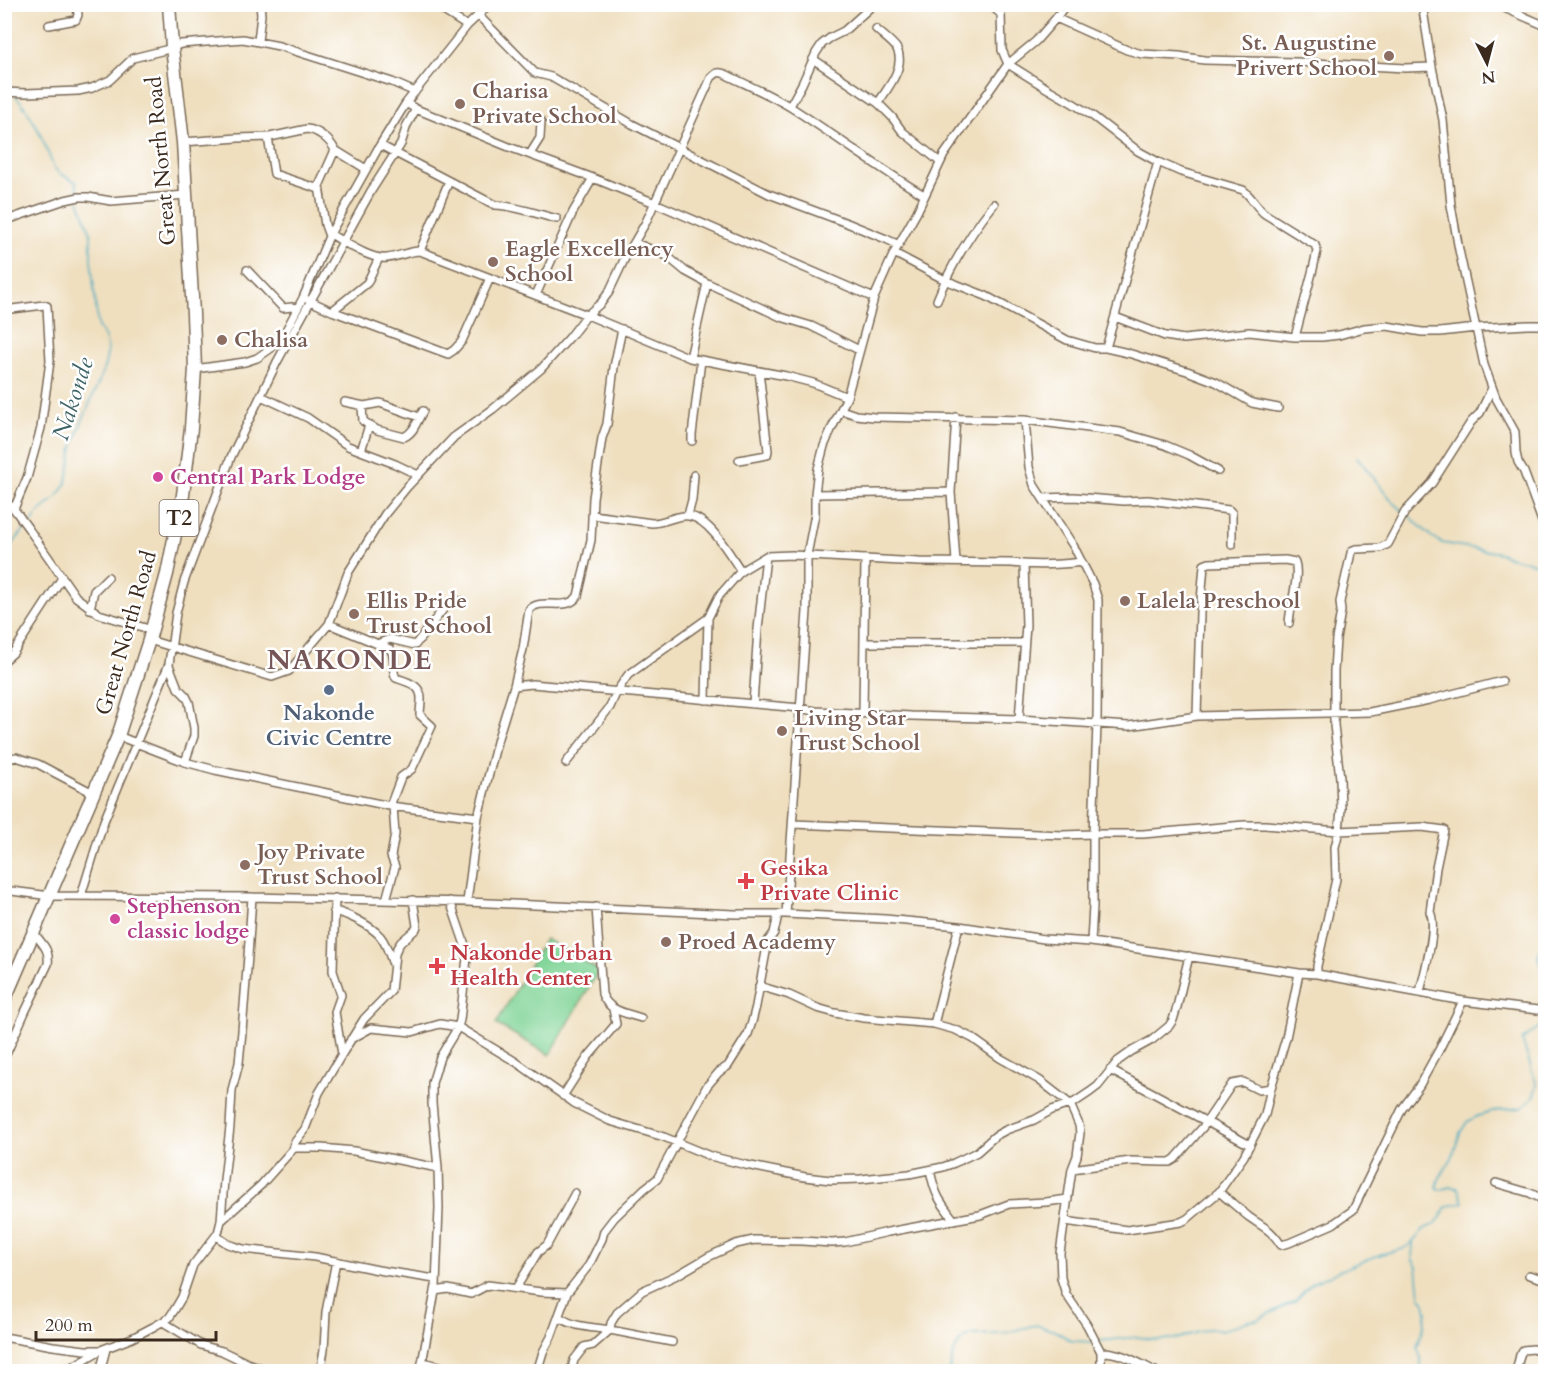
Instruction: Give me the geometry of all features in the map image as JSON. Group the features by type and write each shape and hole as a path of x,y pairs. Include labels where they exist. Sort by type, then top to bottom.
{"highway":[{"name":"Great North Road","path":"4,1001 118,736 151,635 167,574 183,495 195,369 183,142 169,4"}],"street":[{"path":"49,25 76,20 77,4"},
{"path":"258,41 260,4"},
{"path":"433,4 467,26"},
{"path":"195,369 245,362 257,358 270,349 284,334 303,298 329,235 380,145 415,92 467,26 490,4"},
{"path":"790,106 822,44 844,31 874,4"},
{"path":"988,4 1001,14 1002,50 1008,64 1084,110 1138,151 1158,162 1181,172 1243,190 1265,214 1315,245 1317,251 1295,337"},
{"path":"537,1371 567,1293 595,1255 604,1231 614,1218 657,1179 707,1086 719,1072 728,1066 748,1034 768,941 782,914 793,824 807,611 807,555 818,469 824,446 847,397 874,298 940,162 1008,64 1036,40 1066,4"},
{"path":"1422,4 1443,120 1451,205 1484,365 1496,398 1515,432 1518,462 1524,472 1545,532"},
{"path":"1495,4 1545,26"},
{"path":"478,15 535,73 551,77 633,124 769,194 898,245"},
{"path":"1056,18 1127,50 1142,54 1204,60 1405,68 1432,67"},
{"path":"876,29 897,48 898,56 896,76 878,103"},
{"path":"4,92 78,91 92,88 110,80 130,60 181,44 243,39 279,46 392,82 415,92"},
{"path":"813,59 878,103 902,131 940,162"},
{"path":"4,500 27,526 76,597 90,609 151,635 172,648 272,677 276,676 289,671 329,624 348,573 385,514 418,475 454,437 493,410 541,369 587,315 601,303 609,292 655,203 711,78 716,73 721,72 790,106 896,179 924,195"},
{"path":"406,104 509,147 655,203 874,298"},
{"path":"81,896 104,821 169,664 176,613 184,582 231,457 277,362 343,241 402,142 407,125 416,109"},
{"path":"530,154 540,138 541,121"},
{"path":"183,142 268,137 307,129 320,134 335,150 366,169"},
{"path":"268,137 274,174 319,189"},
{"path":"380,145 495,205 557,219"},
{"path":"335,150 319,189 329,235 379,258 391,258 420,251 587,315 690,358 786,376 813,383 847,397"},
{"path":"1106,348 1158,162"},
{"path":"536,295 573,212 593,178"},
{"path":"420,251 449,181"},
{"path":"4,211 7,220 79,196 111,201 186,195"},
{"path":"937,300 945,280 968,239 994,204"},
{"path":"635,243 667,256 685,271 707,284 781,317 811,326 859,350"},
{"path":"894,253 945,280 986,296 1067,340 1095,348 1106,348 1187,371 1216,382 1252,403 1278,408"},
{"path":"332,310 367,284 379,258"},
{"path":"247,270 284,308 292,306 297,309"},
{"path":"303,298 448,354 462,340 490,278"},
{"path":"690,358 707,284"},
{"path":"4,310 45,305 49,341 50,361 41,428 27,478 14,509"},
{"path":"1115,317 1156,333 1175,338 1192,339 1249,332 1295,337 1322,337 1364,328 1387,326 1422,332 1440,332 1545,325"},
{"path":"467,902 478,817 514,686 529,610 537,604 569,603 576,600 578,596 591,540 593,498 622,329"},
{"path":"692,441 701,360"},
{"path":"739,460 767,455 768,451 759,371"},
{"path":"1317,974 1335,888 1335,847 1341,809 1334,713 1336,639 1341,611 1340,602 1351,553 1356,549 1380,548 1388,544 1405,512 1432,483 1471,422 1480,413 1492,388"},
{"path":"261,396 308,418 342,442 418,475"},
{"path":"345,402 362,406 380,403 421,414 414,428 404,437 377,430 363,421 362,406"},
{"path":"841,410 874,417 1025,420 1120,432 1165,445 1218,471"},
{"path":"956,417 951,492 956,562"},
{"path":"1025,420 1029,467 1034,485 1082,562 1094,585 1098,600 1091,942"},
{"path":"361,451 369,425"},
{"path":"688,515 693,500 694,475"},
{"path":"815,494 951,492"},
{"path":"1043,498 1148,500 1229,510 1232,513 1232,545"},
{"path":"593,515 652,523 688,515 709,526 741,571"},
{"path":"706,700 708,618 719,596 741,571 766,556 807,555 1024,565 1082,562"},
{"path":"753,704 766,556"},
{"path":"863,713 865,559"},
{"path":"1197,716 1204,565 1285,560 1295,562 1297,570 1289,610 1289,623"},
{"path":"1019,719 1026,625 1024,565"},
{"path":"90,609 94,590 108,577"},
{"path":"4,661 13,653 62,578"},
{"path":"377,644 390,639 415,645 445,607 453,602 463,601"},
{"path":"566,762 610,707 628,675 708,618"},
{"path":"329,624 390,649 395,663 394,675 396,678 415,685 419,690 422,699 420,715 432,726 412,769 401,777 392,806 395,831 391,856 395,867 386,900"},
{"path":"865,642 1024,643"},
{"path":"169,664 178,688 189,702 194,728 194,736 185,762"},
{"path":"514,686 532,684 617,691 815,711 1129,726 1197,716 1370,712 1429,700 1502,681"},
{"path":"118,736 185,762 266,781 392,806 478,817"},
{"path":"4,760 16,757 38,764 93,793"},
{"path":"793,824 1062,835 1143,834 1244,825 1339,831 1422,827 1444,830 1430,912 1433,916 1434,928 1420,992"},
{"path":"4,890 50,896 450,901 885,919 959,926 1044,939 1091,942 1317,974 1463,1001 1545,1011"},
{"path":"63,1371 169,1318 182,1297 193,1265 216,1236 221,1221 232,1090 239,1063 252,897"},
{"path":"334,898 333,974 340,995 335,1012 342,1054"},
{"path":"221,1221 261,1185 293,1149 295,1142 305,1129 319,1093 351,1039 367,1016 391,991 395,954 401,942 417,926 413,900"},
{"path":"420,1371 435,1290 439,1208 432,1083 440,1058 458,1027 462,1011 467,953 450,901"},
{"path":"596,907 602,994 605,1002 613,1009 641,1018"},
{"path":"334,911 350,915 380,935 387,947 393,968"},
{"path":"934,1024 959,926"},
{"path":"4,1059 48,964 47,950 34,933"},
{"path":"351,1039 371,1028 412,1032 440,1024 458,1027 516,1062 588,1111 610,1121 676,1141 710,1156 831,1180 861,1179 909,1174 943,1167 968,1157 1006,1130 1070,1104 1098,1086 1118,1061 1152,1040 1169,1026 1177,1007 1189,956"},
{"path":"1065,1221 1127,1230 1182,1222 1219,1192 1245,1156 1265,1115 1286,1038 1299,973"},
{"path":"759,986 835,1013 934,1024 956,1030 1039,1080 1070,1104 1080,1133 1077,1156 1072,1168 1060,1253 1060,1278 1099,1349 1101,1371"},
{"path":"1219,1192 1249,1217 1267,1227 1281,1245 1333,1224 1353,1210 1402,1109 1419,1086 1463,1001"},
{"path":"563,1095 588,1058 616,1024 613,1009"},
{"path":"1110,1070 1250,1145"},
{"path":"1072,1168 1131,1161 1170,1161 1180,1154 1207,1122 1232,1084 1243,1082 1259,1090 1271,1088"},
{"path":"293,1149 307,1147 340,1149 438,1168"},
{"path":"930,1170 939,1200 954,1220"},
{"path":"1496,1183 1530,1193 1545,1201"},
{"path":"516,1288 538,1252 548,1245 575,1193"},
{"path":"571,1371 574,1360 584,1347 596,1343 610,1330 617,1313 642,1291 736,1244 754,1240 832,1243 980,1215 1009,1204 1068,1199"},
{"path":"216,1236 228,1244 243,1249 315,1257 435,1279"},
{"path":"320,1371 324,1350 326,1312 336,1261"},
{"path":"1529,1275 1545,1280"},
{"path":"435,1290 448,1289 469,1294 488,1285 567,1293"},
{"path":"559,1317 579,1326 672,1342"},
{"path":"163,1322 201,1345 273,1371"},
{"path":"4,1336 53,1346 85,1350 104,1349"},
{"path":"100,1371 104,1349"},
{"path":"1099,1349 1119,1354 1157,1371"},
{"path":"1516,1371 1523,1350 1533,1349 1545,1354"},
{"path":"423,1362 464,1371"}],"green space":[{"path":"545,939 599,970 550,1055 496,1024"}],"waterway":[{"name":"Nakonde","path":"4,74 13,90"},
{"name":"Nakonde","path":"15,95 33,120 54,168 76,182 78,193"},
{"name":"Nakonde","path":"29,526 65,485 76,439 105,366 107,355 107,345 98,327 91,259 91,234 79,200"},
{"path":"1357,457 1403,511"},
{"path":"1407,514 1433,538 1442,543 1500,553 1546,566"},
{"name":"Nakonde","path":"4,554 25,529"},
{"path":"1546,930 1538,957 1546,977"},
{"path":"1099,1341 1138,1337 1156,1340 1176,1339 1212,1328 1221,1331 1257,1320 1295,1301 1312,1283 1382,1254 1403,1249 1413,1242 1424,1229 1435,1224 1445,1208 1463,1203 1458,1188 1439,1190 1437,1187 1467,1122 1478,1116 1500,1110 1522,1108 1533,1097 1537,1086 1522,1040 1546,1022"},
{"path":"1413,1243 1412,1259 1417,1267 1420,1296 1427,1312 1417,1347 1421,1358 1421,1372"},
{"path":"949,1372 957,1346 963,1339 972,1335 1001,1334 1036,1325 1055,1331 1072,1341 1094,1342"}],"place":[{"name":"St. Augustine Privert School","path":"1389,56"},
{"name":"Charisa Private School","path":"460,104"},
{"name":"Eagle Excellency School","path":"493,262"},
{"name":"Chalisa","path":"222,340"},
{"name":"Central Park Lodge","path":"158,477"},
{"name":"Lalela Preschool","path":"1125,601"},
{"name":"Ellis Pride Trust School","path":"354,614"},
{"name":"Nakonde Civic Centre","path":"329,690"},
{"name":"Living Star Trust School","path":"782,731"},
{"name":"Joy Private Trust School","path":"245,865"},
{"name":"Gesika Private Clinic","path":"746,881"},
{"name":"Stephenson classic lodge","path":"115,919"},
{"name":"Proed Academy","path":"666,942"},
{"name":"Nakonde Urban Health Center","path":"437,966"}],"district":[{"name":"NAKONDE","path":"350,660"}]}
